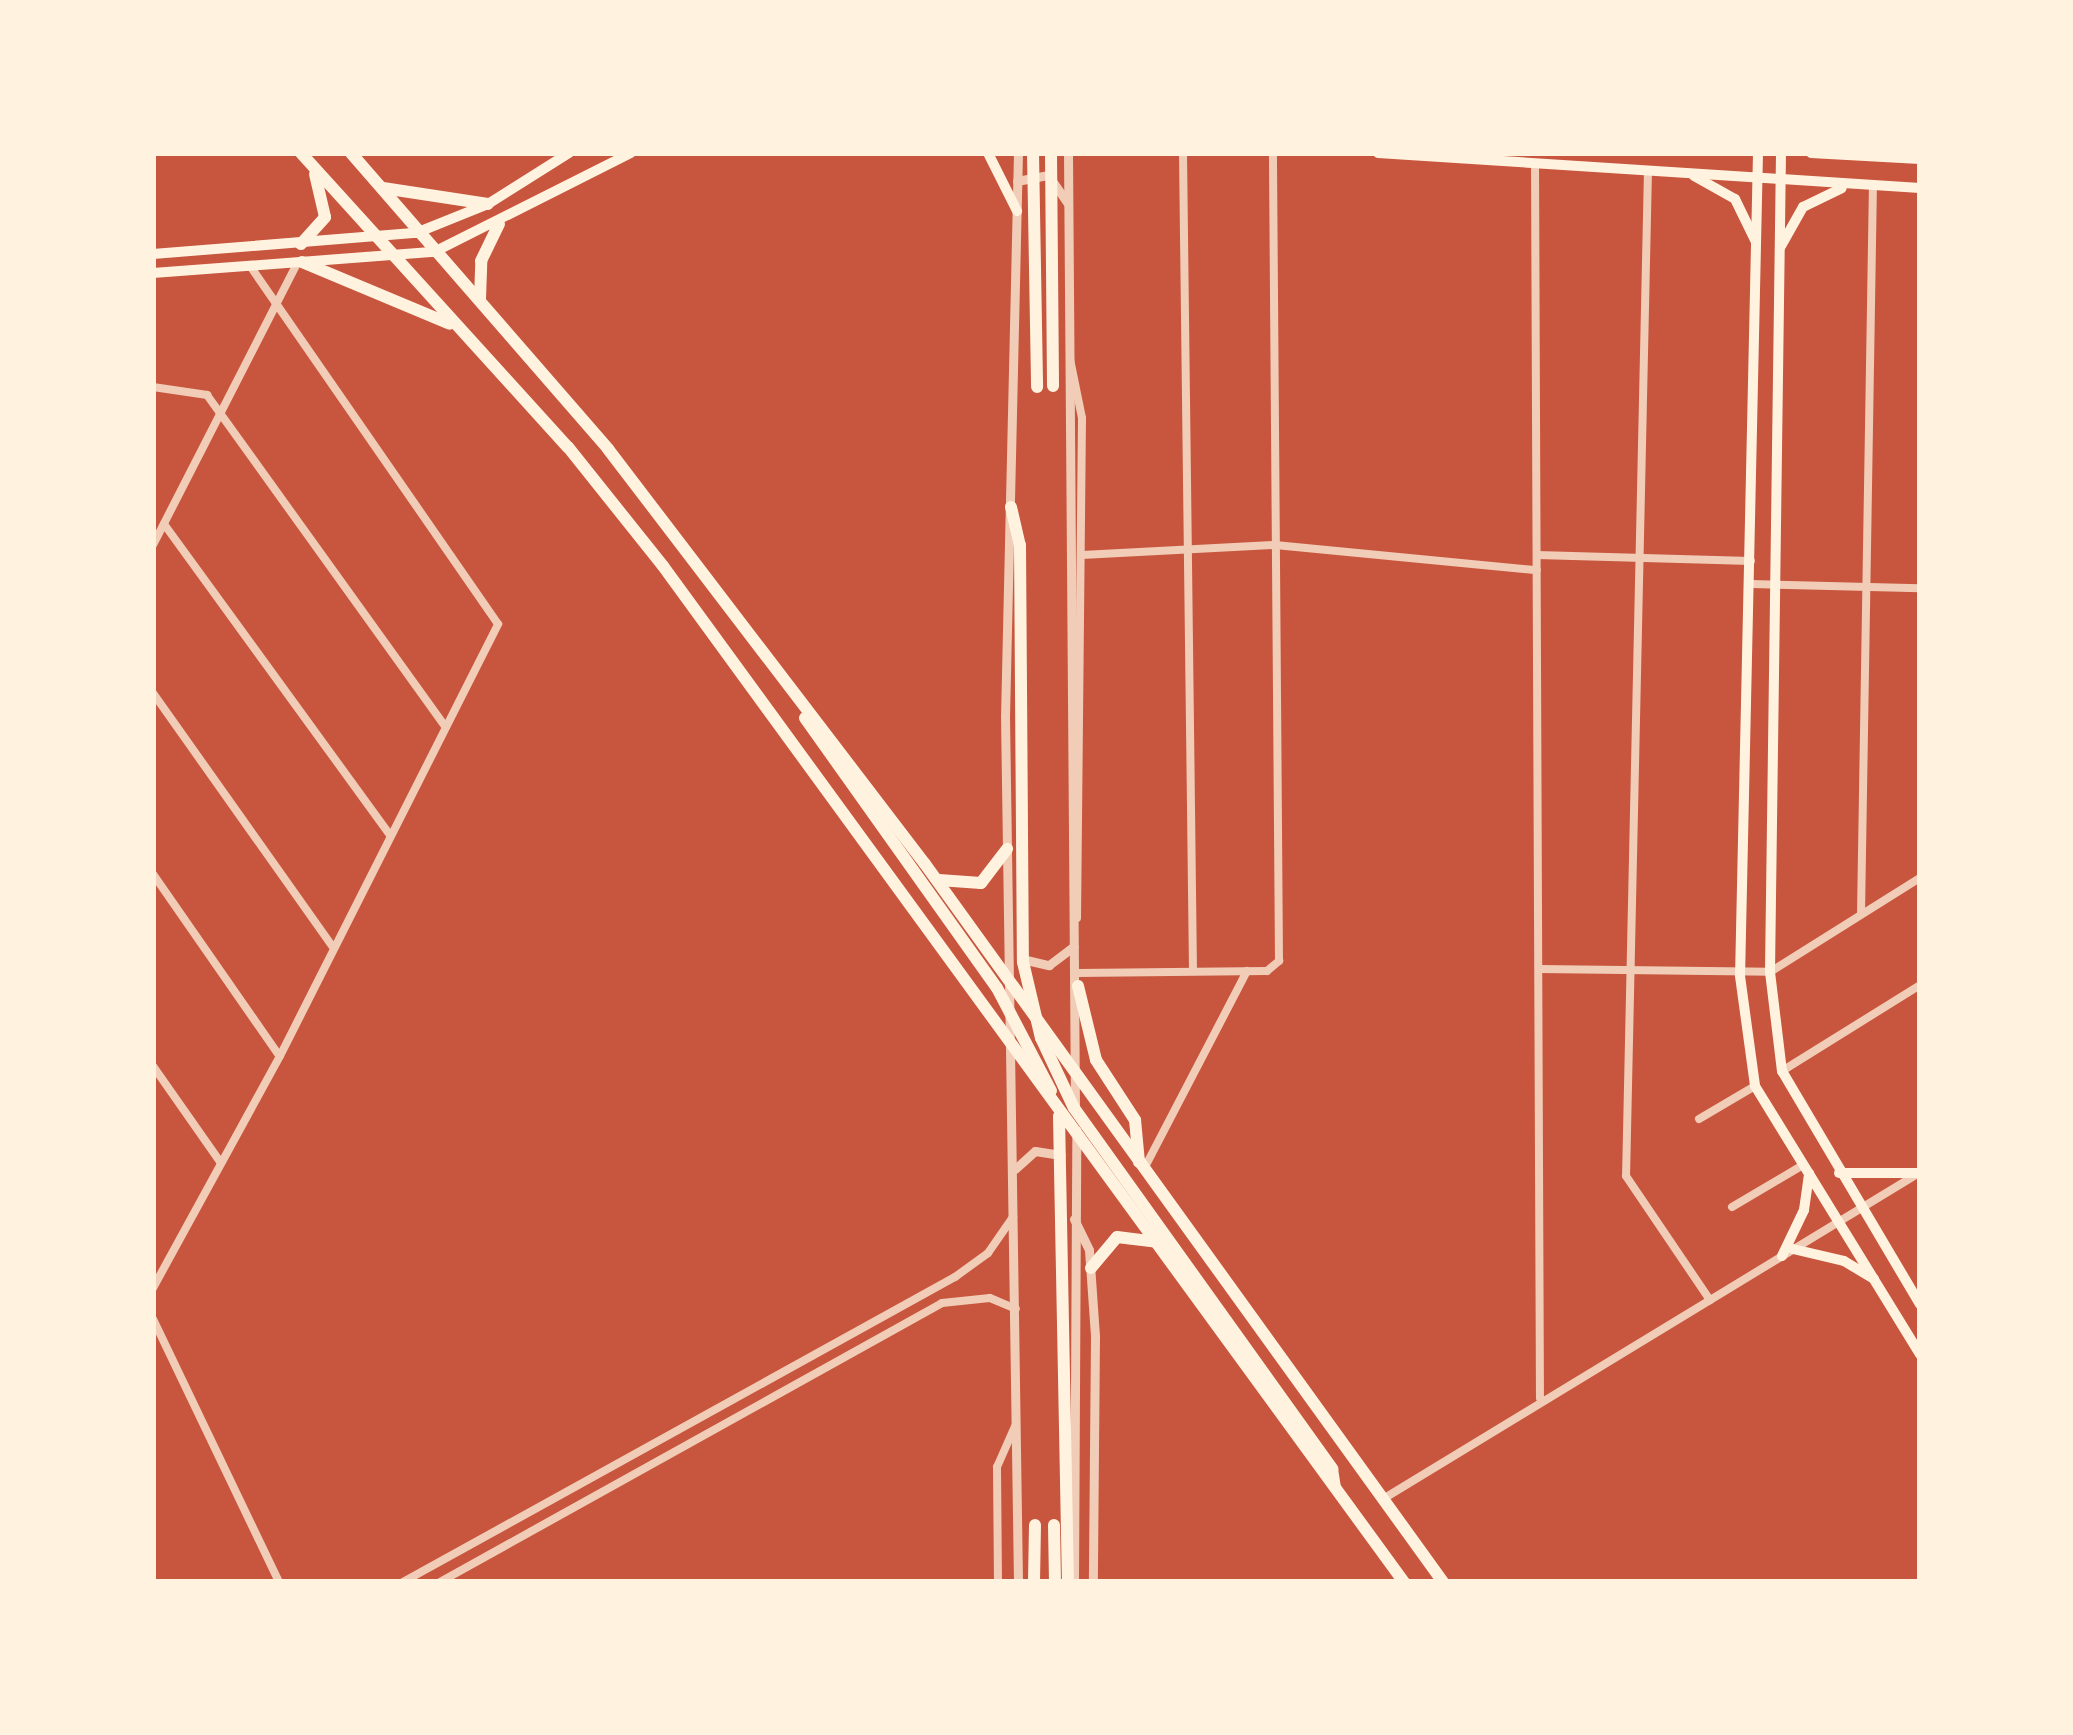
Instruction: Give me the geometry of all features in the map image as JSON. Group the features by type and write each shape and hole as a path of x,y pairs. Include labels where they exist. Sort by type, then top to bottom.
{"main road":[{"path":"301,153 464,332 663,566 1404,1582"},
{"path":"351,153 608,449 1075,1068 1443,1582"},
{"path":"153,254 416,233 488,205 569,153"},
{"path":"153,273 397,260 434,252 499,224 631,153"},
{"path":"988,153 1017,211"},
{"path":"1034,153 1037,387"},
{"path":"1051,153 1053,386"},
{"path":"1378,153 1920,188"},
{"path":"1758,153 1740,976 1755,1086 1920,1354"},
{"path":"1781,153 1769,972 1782,1071 1920,1304"},
{"path":"1811,153 1920,159"},
{"path":"302,244 325,217 313,167"},
{"path":"1686,172 1735,199 1758,246"},
{"path":"1780,249 1813,197 1868,184"},
{"path":"381,187 488,205"},
{"path":"480,300 481,261 499,224"},
{"path":"300,263 419,304 464,332"},
{"path":"1011,507 1020,614 1023,962 1041,1038 1074,1108 1332,1469 1335,1488"},
{"path":"773,665 808,722 997,988 1058,1111 1060,1525 1055,1582"},
{"path":"932,874 956,886 981,884 1007,849"},
{"path":"1077,980 1096,1060 1135,1120 1142,1165"},
{"path":"1806,1169 1804,1210 1788,1252 1844,1261 1876,1280"},
{"path":"1839,1173 1919,1172"},
{"path":"1091,1268 1117,1237 1158,1244"},
{"path":"1034,1582 1035,1525"},
{"path":"1060,1525 1071,1582"}],"street":[{"path":"1018,153 1007,849 1018,1582"},
{"path":"1068,153 1077,980 1071,1582"},
{"path":"1183,153 1193,971"},
{"path":"1077,980 1267,971 1279,961 1274,153"},
{"path":"1535,163 1540,1398"},
{"path":"1648,170 1626,1176 1709,1300"},
{"path":"1017,181 1048,175 1071,215"},
{"path":"1862,914 1868,184"},
{"path":"153,545 300,263"},
{"path":"153,1288 280,1057 498,623 250,266"},
{"path":"1008,940 1021,958 1041,965 1074,941 1082,883 1082,402 1067,352"},
{"path":"153,387 193,388 221,414 446,727"},
{"path":"164,524 390,835"},
{"path":"1082,555 1275,545 1537,570"},
{"path":"1537,554 1752,561"},
{"path":"1750,584 1920,588"},
{"path":"153,694 332,946"},
{"path":"153,874 280,1057"},
{"path":"1539,969 1740,976 1769,972 1920,878"},
{"path":"1142,1165 1247,970"},
{"path":"1782,1071 1920,985"},
{"path":"153,1066 221,1163"},
{"path":"1699,1119 1755,1086"},
{"path":"1015,1169 1029,1154 1049,1150 1075,1173"},
{"path":"1732,1207 1806,1169"},
{"path":"1382,1499 1540,1398 1919,1172"},
{"path":"403,1582 956,1277 988,1253 1016,1210"},
{"path":"1074,1218 1091,1268 1093,1582"},
{"path":"440,1582 634,1479 942,1303 990,1298 1016,1309"},
{"path":"153,1319 279,1582"},
{"path":"998,1582 997,1467 1017,1423"},
{"path":"623,1461 634,1479"}]}
